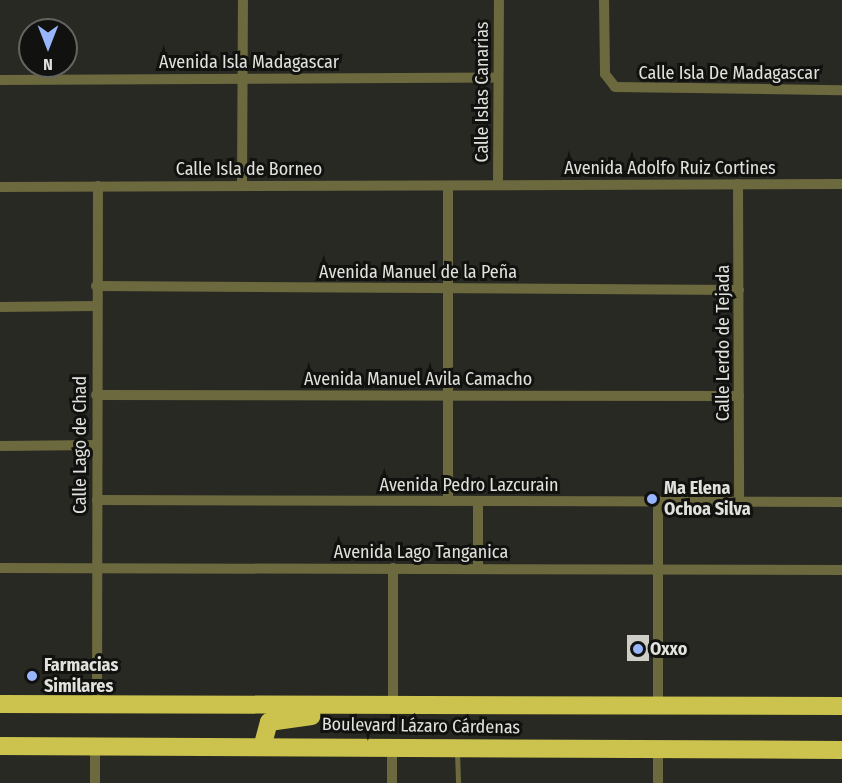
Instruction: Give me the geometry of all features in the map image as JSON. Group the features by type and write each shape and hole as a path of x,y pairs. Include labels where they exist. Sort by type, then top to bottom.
{"highway":[{"name":"Boulevard Lázaro Cárdenas","path":"0,704 364,707 842,706"},
{"path":"263,744 269,722 364,707"},
{"name":"Boulevard Lázaro Cárdenas","path":"0,746 263,744 842,750"}],"street":[{"path":"242,185 243,0"},
{"name":"Calle Islas Canarias","path":"498,184 499,0"},
{"name":"Calle Isla De Madagascar","path":"604,0 605,74 615,87 842,90"},
{"name":"Avenida Isla Madagascar","path":"0,80 498,77"},
{"name":"Avenida Adolfo Ruiz Cortines","path":"498,184 842,184"},
{"name":"Calle Isla de Borneo","path":"0,187 498,184"},
{"name":"Calle Lerdo de Tejada","path":"738,184 740,501"},
{"name":"Calle Lago de Chad","path":"97,703 96,286 98,186"},
{"path":"448,186 448,501"},
{"name":"Avenida Manuel de la Peña","path":"96,286 740,290"},
{"path":"0,307 96,306"},
{"name":"Avenida Manuel Avila Camacho","path":"96,395 740,396"},
{"path":"0,446 96,445"},
{"name":"Avenida Pedro Lazcurain","path":"97,500 842,502"},
{"path":"478,501 478,568"},
{"path":"658,502 658,707"},
{"name":"Avenida Lago Tanganica","path":"0,568 842,570"},
{"path":"393,568 393,707"},
{"path":"95,745 95,783"},
{"path":"392,746 392,783"},
{"path":"658,749 658,783"}],"lane":[{"path":"457,747 458,783"}],"building":[{"name":"Oxxo","path":"627,635 649,635 649,661 627,661"}],"place":[{"name":"Ma Elena Ochoa Silva","path":"652,499"},
{"name":"Oxxo","path":"638,649"},
{"name":"Farmacias Similares","path":"32,676"}]}
